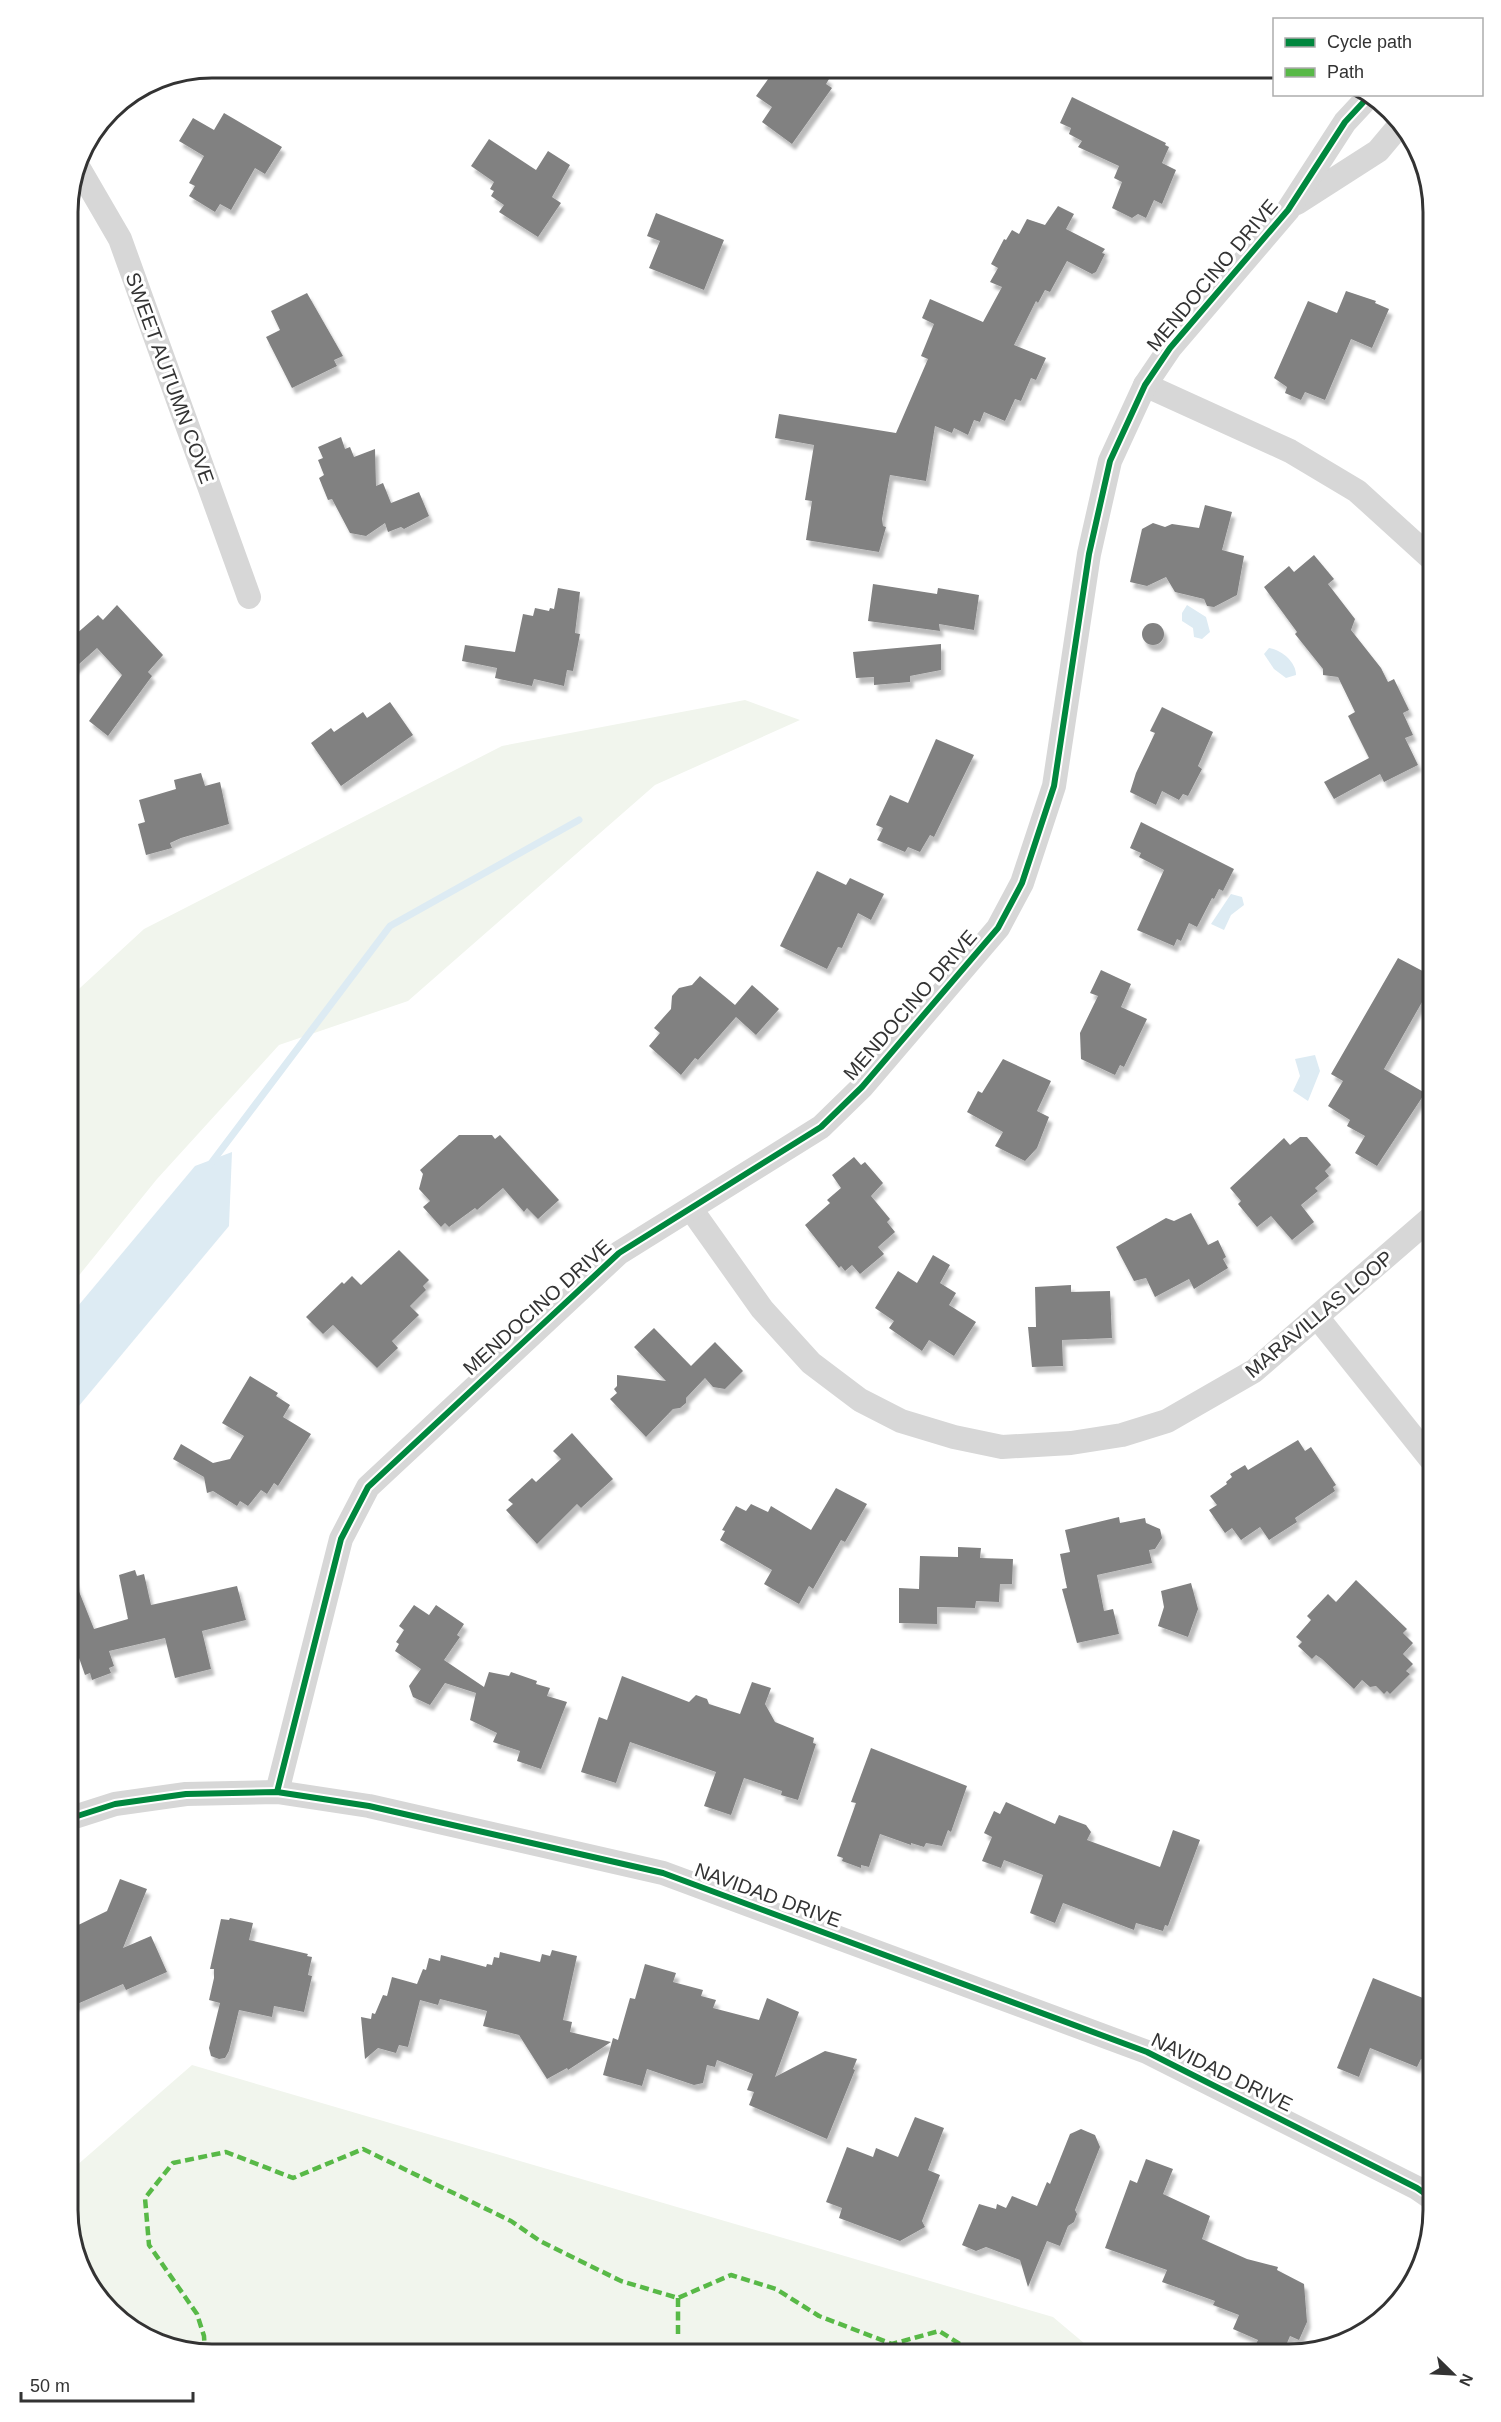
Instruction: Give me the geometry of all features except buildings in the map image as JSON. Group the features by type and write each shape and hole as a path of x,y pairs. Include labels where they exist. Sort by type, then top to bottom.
{"street":[{"name":"MENDOCINO DRIVE","path":"277,1792 341,1539 368,1487 619,1252 821,1127 862,1087 998,928 1022,883 1054,786 1089,554 1110,461 1145,385 1190,322 1288,210 1345,122 1364,102"},
{"name":"MENDOCINO DRIVE","path":"1288,210 1378,151 1395,131"},
{"name":"SWEET AUTUMN COVE","path":"83,176 120,239 249,597"},
{"path":"1145,385 1290,451 1357,491 1423,550"},
{"name":"MARAVILLAS LOOP","path":"691,1209 762,1309 819,1369 860,1400 901,1421 954,1437 1002,1447 1092,1440 1122,1435 1167,1421 1254,1371 1423,1225"},
{"path":"1317,1317 1423,1448"},
{"name":"NAVIDAD DRIVE","path":"78,1816 115,1804 186,1794 277,1792 369,1806 663,1874 1147,2052 1423,2190"}],"shaded area":[{"path":"1187,605 1206,617 1210,632 1202,639 1194,637 1193,628 1182,621 1182,613"},
{"path":"1269,648 1287,657 1294,666 1296,675 1286,678 1274,669 1264,654"},
{"path":"745,700 800,720 655,785 408,1001 279,1045 157,1179 78,1277 78,990 144,929 502,746"},
{"path":"1231,894 1242,897 1244,905 1231,915 1224,930 1211,924"},
{"path":"1315,1055 1320,1071 1308,1101 1293,1091 1300,1076 1295,1059"},
{"path":"232,1152 229,1226 78,1407 78,1306 195,1166"},
{"path":"192,2065 1053,2317 1085,2344 204,2344 186,2341 169,2337 138,2321 111,2298 101,2284 88,2261 79,2227 78,2164"}],"waterway":[{"path":"209,1166 390,926 579,820"}],"marked path":[{"path":"204,2344 197,2314 149,2245 145,2198 173,2163 226,2152 293,2178 363,2149 511,2221 540,2241 621,2281 678,2298 731,2275 776,2289 819,2316 892,2344"},
{"path":"678,2298 678,2336"},
{"path":"892,2344 939,2331 960,2344"}],"cycle path":[{"path":"277,1792 341,1539 368,1487 619,1253 821,1127 862,1087 998,928 1022,883 1054,786 1089,554 1110,461 1145,385 1170,348 1288,210 1345,122 1364,102"},
{"path":"78,1816 115,1804 186,1794 277,1792 369,1806 663,1873 1147,2052 1423,2192"}]}
